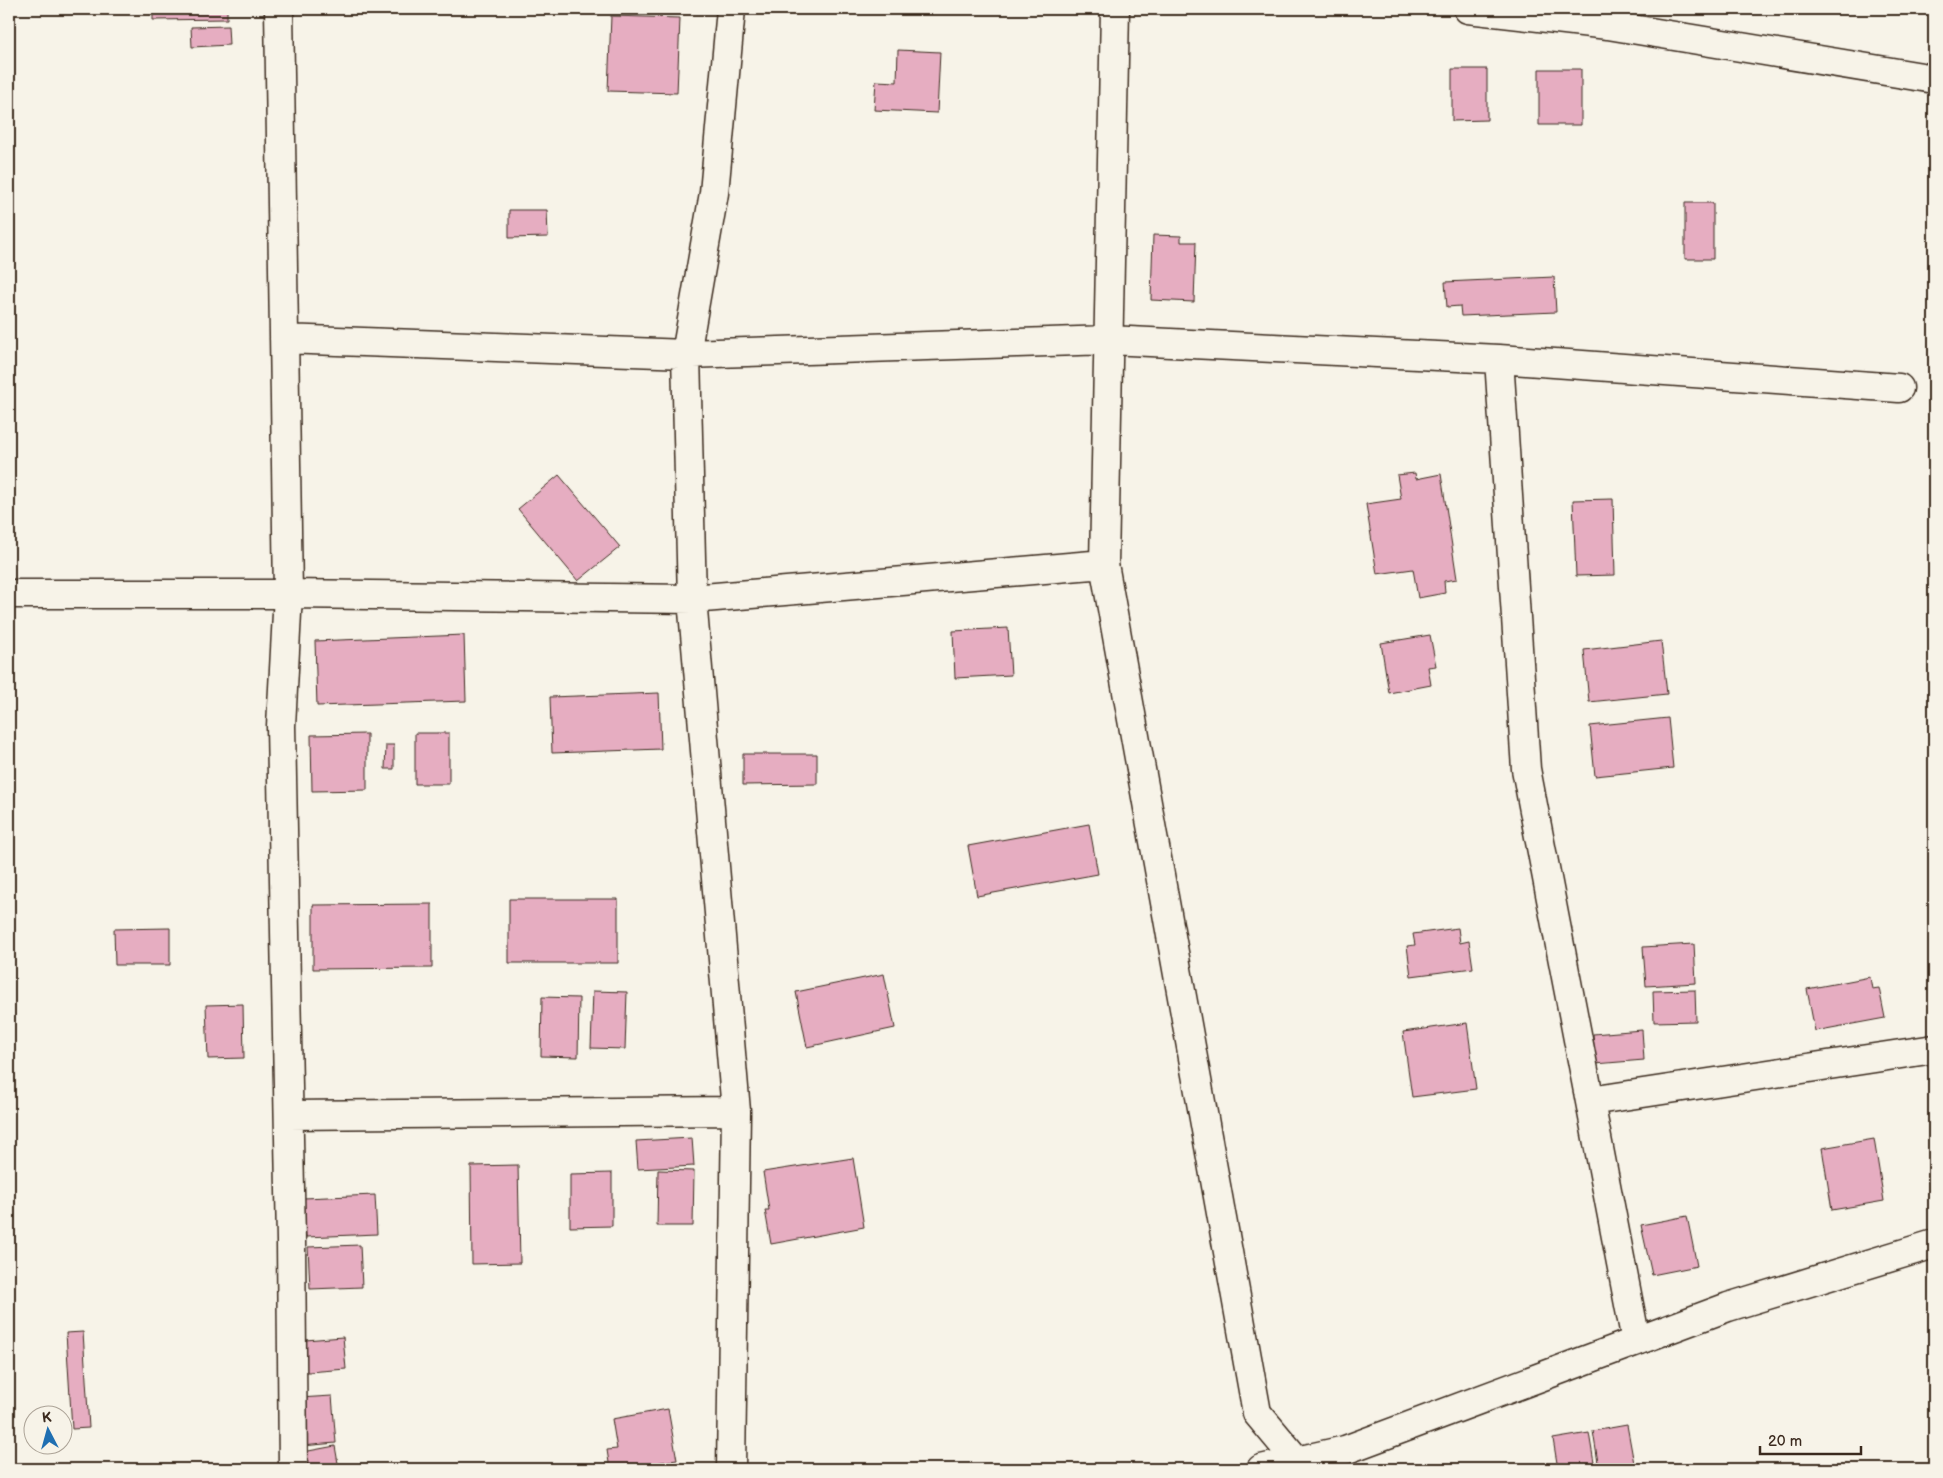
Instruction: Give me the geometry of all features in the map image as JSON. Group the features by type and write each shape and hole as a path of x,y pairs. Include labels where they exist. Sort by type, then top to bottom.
{"street":[{"path":"279,9 288,594 281,726 289,1115 293,1469"},
{"path":"731,9 714,193 686,354 692,599 736,1111 731,1469"},
{"path":"1115,9 1104,564 1257,1413 1297,1466"},
{"path":"1468,9 1608,24 1934,79"},
{"path":"284,339 686,354 1109,340 1499,359 1899,388"},
{"path":"1499,359 1526,769 1636,1341"},
{"path":"9,594 288,594 692,599 1104,564"},
{"path":"1590,1101 1934,1049"},
{"path":"289,1115 736,1111"},
{"path":"1261,1469 1297,1466 1345,1450 1728,1307 1934,1244"}],"building":[{"path":"153,9 227,9 227,19 153,20"},
{"path":"611,16 680,18 677,93 608,91"},
{"path":"228,26 229,45 192,47 191,27"},
{"path":"898,50 940,52 937,113 874,110 876,81 897,82"},
{"path":"1452,69 1487,69 1487,120 1452,121"},
{"path":"1539,69 1581,69 1581,125 1539,125"},
{"path":"1685,203 1713,203 1713,259 1685,259"},
{"path":"509,210 547,210 548,237 509,238"},
{"path":"1153,235 1181,236 1181,242 1196,242 1194,302 1151,300"},
{"path":"1554,277 1556,312 1461,316 1460,306 1447,307 1445,282"},
{"path":"1415,473 1416,479 1441,474 1457,579 1444,581 1445,593 1418,598 1413,569 1377,574 1366,504 1401,499 1397,475"},
{"path":"559,475 620,547 578,581 518,509"},
{"path":"1613,499 1615,575 1576,576 1573,500"},
{"path":"1008,628 1011,675 955,678 953,631"},
{"path":"464,635 466,701 317,706 315,641"},
{"path":"1430,635 1436,666 1428,667 1431,685 1389,693 1381,643"},
{"path":"1661,641 1667,694 1589,702 1584,650"},
{"path":"659,693 661,749 552,753 550,697"},
{"path":"1668,718 1673,768 1595,776 1590,726"},
{"path":"415,733 449,733 449,784 415,784"},
{"path":"367,734 367,790 312,791 311,735"},
{"path":"386,745 394,745 394,769 385,769"},
{"path":"743,754 817,754 817,784 743,785"},
{"path":"1089,824 1098,874 977,896 968,846"},
{"path":"509,899 618,899 618,963 509,963"},
{"path":"432,904 432,968 313,969 313,905"},
{"path":"170,928 170,965 115,965 114,929"},
{"path":"1458,928 1460,943 1469,941 1473,968 1411,976 1407,946 1415,945 1413,934"},
{"path":"1694,944 1696,983 1646,986 1643,947"},
{"path":"884,974 895,1028 807,1047 796,992"},
{"path":"1870,977 1872,989 1879,988 1885,1018 1815,1031 1807,989"},
{"path":"1695,990 1696,1021 1654,1022 1653,991"},
{"path":"593,991 627,992 625,1049 591,1048"},
{"path":"542,997 579,998 578,1057 541,1056"},
{"path":"243,1004 244,1058 208,1059 206,1005"},
{"path":"1467,1023 1476,1089 1412,1097 1403,1032"},
{"path":"1642,1030 1644,1060 1595,1064 1593,1034"},
{"path":"692,1138 694,1166 638,1169 636,1141"},
{"path":"1874,1139 1884,1201 1832,1210 1822,1148"},
{"path":"853,1158 864,1227 771,1244 765,1210 769,1210 763,1172"},
{"path":"518,1165 520,1263 472,1264 471,1166"},
{"path":"658,1170 694,1171 693,1226 657,1226"},
{"path":"612,1173 612,1226 570,1227 570,1174"},
{"path":"375,1195 377,1234 306,1237 304,1198"},
{"path":"1687,1216 1697,1266 1652,1275 1641,1225"},
{"path":"360,1245 362,1287 310,1289 308,1247"},
{"path":"83,1332 89,1428 72,1429 66,1333"},
{"path":"343,1337 346,1369 296,1373 293,1341"},
{"path":"332,1396 336,1443 302,1446 299,1398"},
{"path":"668,1409 677,1460 610,1469 607,1450 617,1449 612,1419"},
{"path":"1627,1425 1635,1469 1599,1469 1593,1431"},
{"path":"1589,1433 1595,1469 1558,1469 1553,1439"},
{"path":"335,1446 339,1469 301,1469 298,1453"}]}
